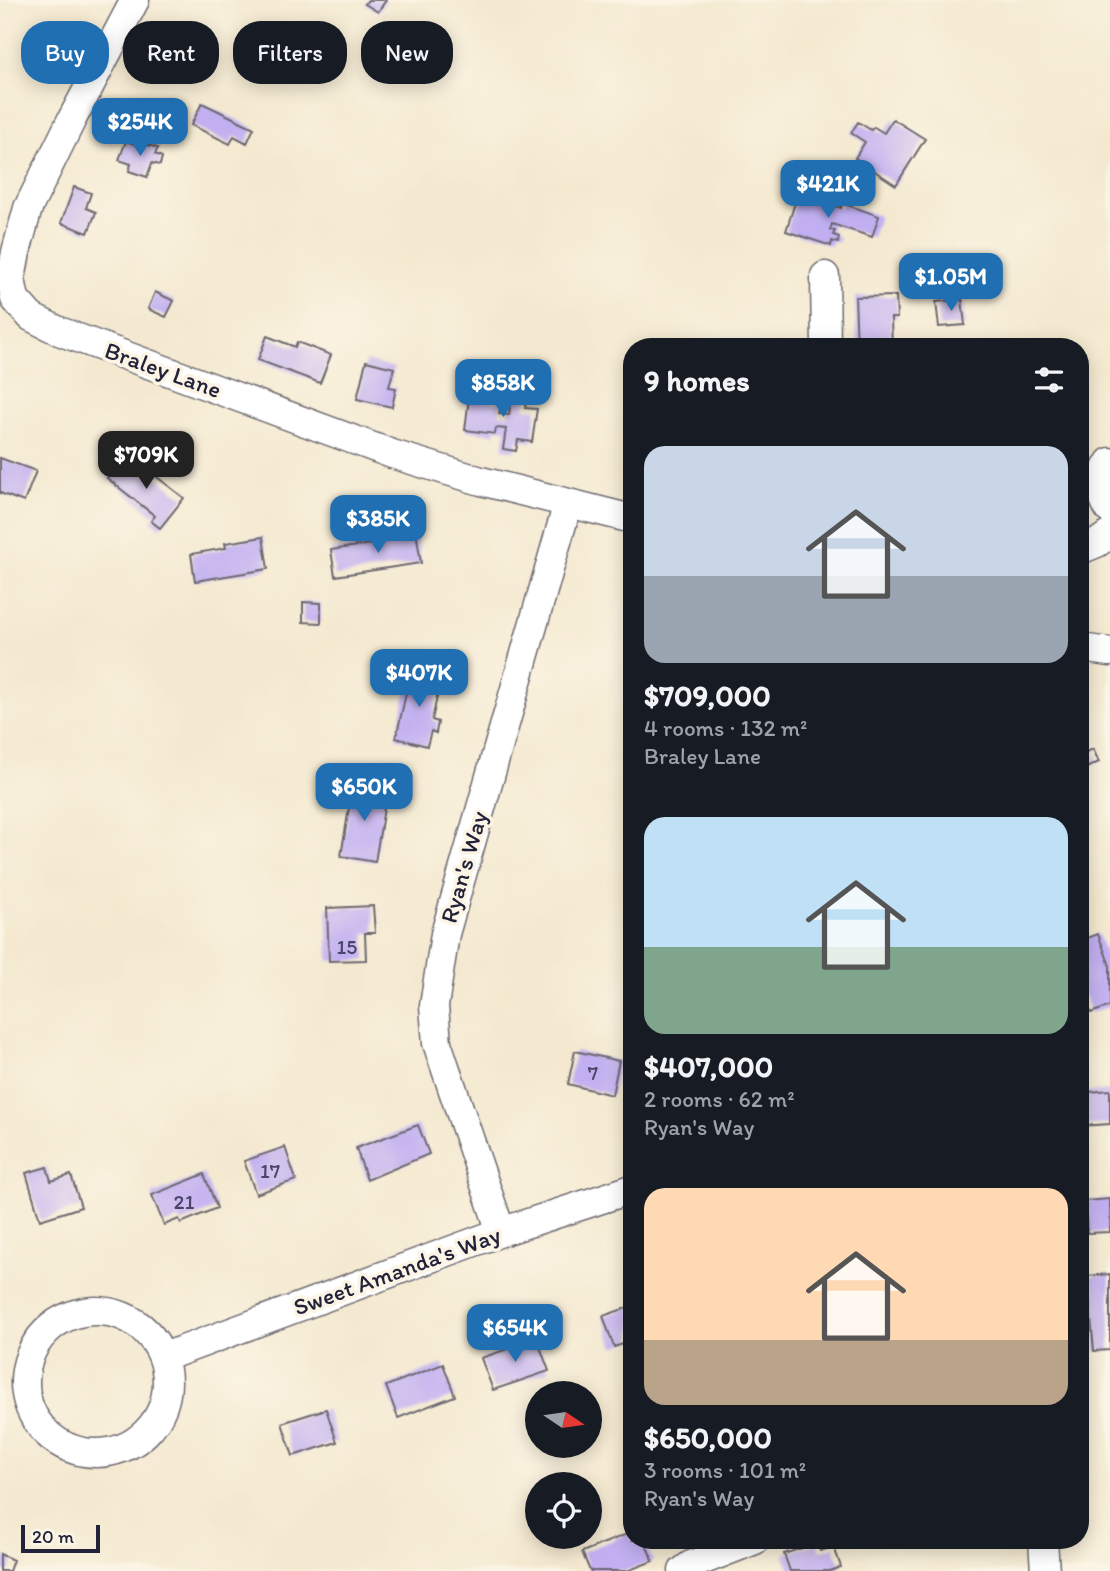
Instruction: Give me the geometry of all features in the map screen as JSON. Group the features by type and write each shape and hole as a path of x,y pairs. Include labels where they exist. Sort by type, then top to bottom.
{"street":[{"name":"Braley Lane","path":"135,0 28,208 11,279 8,308 59,331 392,454 481,481 623,517"},
{"path":"825,276 826,338"},
{"path":"1110,462 1101,481 1102,494 1110,510"},
{"name":"Ryan's Way","path":"501,1232 437,1043 434,1006 445,934 568,503"},
{"path":"1089,546 1110,534"},
{"path":"1089,649 1110,652"},
{"name":"Sweet Amanda's Way","path":"164,1357 501,1232 623,1192"},
{"path":"90,1310 113,1311 135,1321 153,1337 164,1357 169,1381 165,1404 154,1425 136,1442 126,1447 115,1452 91,1454 68,1448 48,1435 33,1417 25,1394 25,1370 33,1348 47,1329 67,1316 90,1310"},
{"path":"683,1571 691,1565 732,1549"},
{"path":"1044,1549 1045,1571"}],"building":[{"path":"368,0 386,0 378,12 365,4"},
{"path":"202,103 254,128 247,143 234,136 230,144 191,125"},
{"path":"893,119 925,139 896,185 855,158 865,142 851,133 858,122 871,130 874,127 884,133"},
{"path":"126,141 158,148 155,154 162,157 160,165 152,163 147,177 129,171 131,164 119,160"},
{"path":"74,187 91,193 86,208 96,212 88,233 61,223"},
{"path":"798,193 841,208 842,203 879,216 872,237 832,224 830,230 835,231 833,235 839,237 838,243 832,241 831,246 786,231"},
{"path":"155,292 174,301 166,317 148,309"},
{"path":"896,296 897,318 891,318 892,338 857,338 855,297"},
{"path":"962,299 965,325 939,327 936,302"},
{"path":"267,336 295,347 297,342 331,355 320,383 258,360"},
{"path":"366,361 394,368 389,387 396,388 392,407 357,399"},
{"path":"512,391 527,393 525,408 537,409 532,442 518,440 516,451 503,449 506,429 496,428 495,434 465,430 469,398 501,403 499,414 509,415"},
{"path":"125,457 150,477 153,474 184,498 160,528 151,521 155,516 107,478"},
{"path":"0,458 36,471 24,502 0,493"},
{"path":"416,531 421,563 335,576 331,550 378,543 377,537"},
{"path":"263,537 268,569 195,581 191,554 226,548 225,543"},
{"path":"303,602 321,603 321,623 303,622"},
{"path":"411,671 441,678 432,720 438,722 436,733 431,731 427,746 396,738"},
{"path":"1093,749 1099,762 1089,767 1089,751"},
{"path":"353,784 387,790 375,862 341,856"},
{"path":"373,906 375,933 365,933 366,960 329,961 327,908"},
{"path":"1098,934 1110,966 1110,1006 1091,1013 1089,1008 1089,938"},
{"path":"575,1051 619,1061 612,1095 568,1084"},
{"path":"1110,1090 1110,1124 1089,1125 1089,1092"},
{"path":"418,1125 429,1154 367,1180 356,1148"},
{"path":"285,1147 296,1180 256,1194 244,1161"},
{"path":"47,1167 51,1181 71,1175 81,1207 40,1220 26,1173"},
{"path":"204,1174 217,1208 181,1223 179,1219 164,1225 152,1195"},
{"path":"1110,1199 1110,1232 1089,1233 1089,1201"},
{"path":"1110,1274 1110,1350 1094,1351 1089,1276"},
{"path":"623,1309 623,1344 614,1347 603,1316"},
{"path":"537,1339 549,1371 493,1390 481,1358"},
{"path":"443,1364 455,1396 398,1418 386,1386"},
{"path":"326,1409 337,1442 293,1456 282,1423"},
{"path":"623,1536 623,1549 648,1549 653,1561 627,1571 590,1571 582,1552 602,1549 602,1544"},
{"path":"799,1549 835,1549 841,1567 830,1571 790,1571 784,1554"},
{"path":"0,1554 13,1560 9,1571 0,1571"}]}
